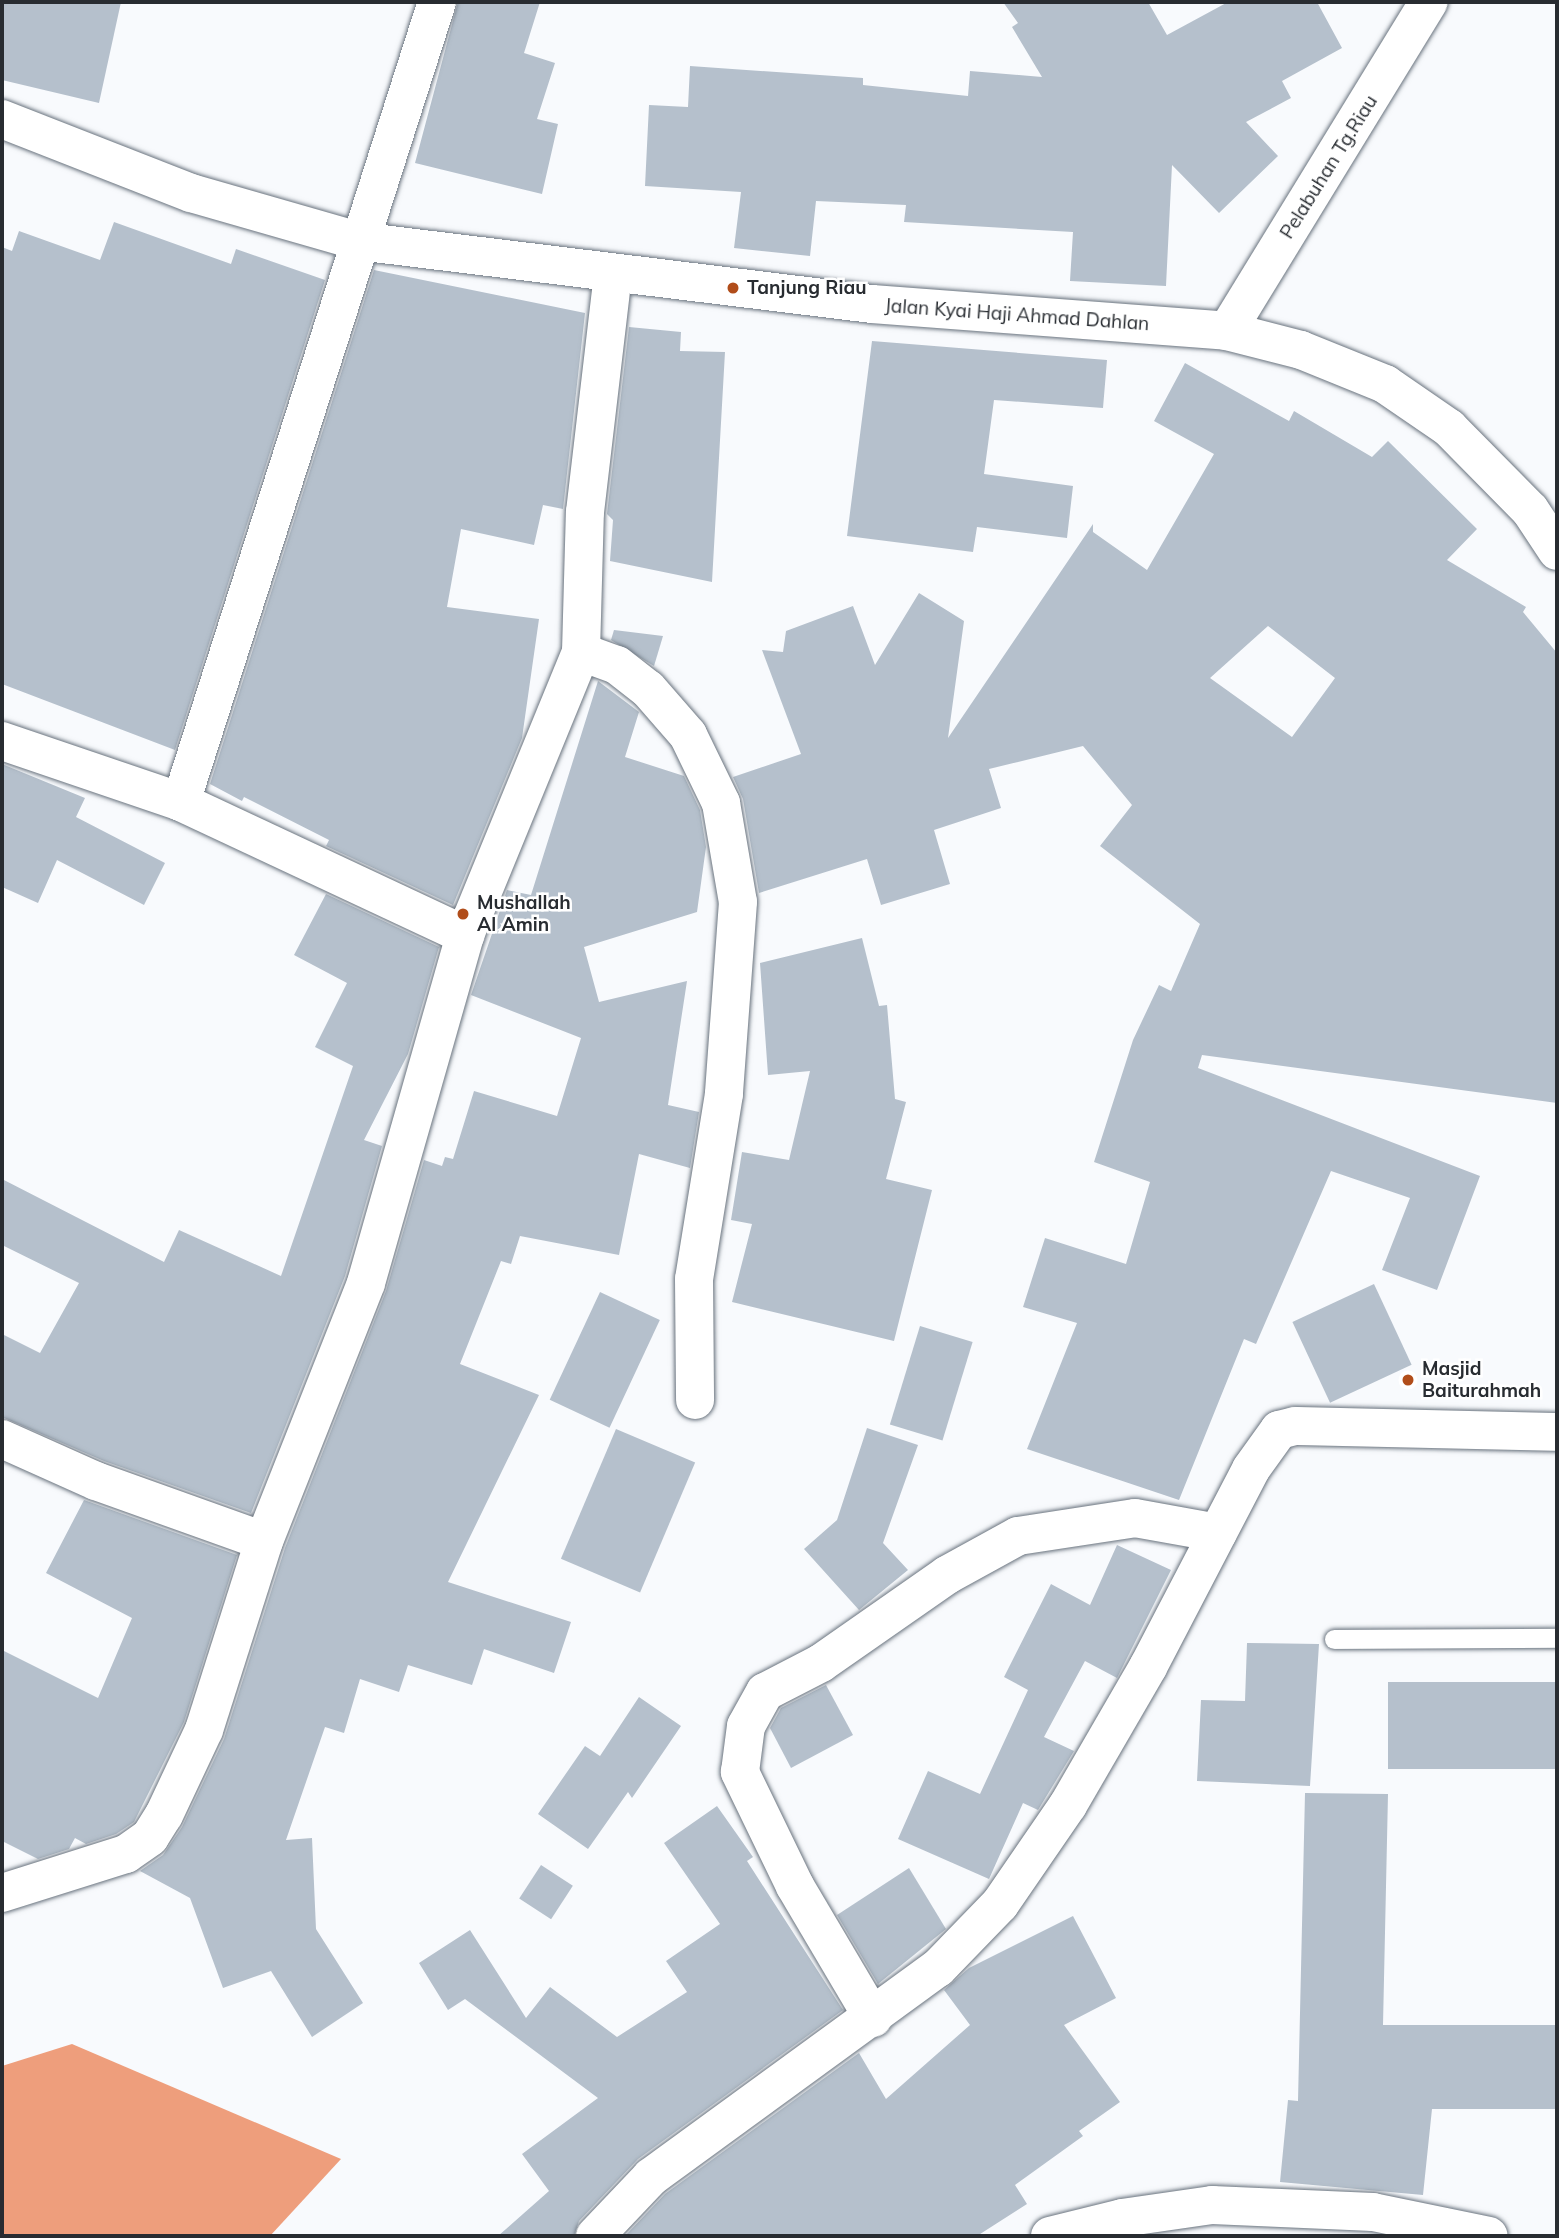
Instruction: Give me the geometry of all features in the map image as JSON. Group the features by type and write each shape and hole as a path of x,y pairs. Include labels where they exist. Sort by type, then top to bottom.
{"street":[{"path":"181,802 436,2"},
{"name":"Pelabuhan Tg.Riau","path":"1227,331 1429,2"},
{"name":"Jalan Kyai Haji Ahmad Dahlan","path":"2,119 191,193 358,241 873,304 1227,331 1301,350 1385,384 1449,428 1530,510 1557,551"},
{"path":"2,1893 127,1854 149,1837 204,1730 264,1541 366,1283 466,935 581,652 585,512 613,274"},
{"path":"581,652 617,665 648,689 688,735 721,803 738,902 724,1094 694,1279 695,1400"},
{"path":"2,741 181,802 466,935"},
{"path":"595,2236 651,2177 756,2096 873,2018 938,1968 1000,1904 1082,1782 1251,1469 1279,1430 1295,1426 1557,1432"},
{"path":"2,1439 96,1481 264,1541"},
{"path":"873,2018 795,1886 740,1772 746,1726 765,1692 821,1663 947,1575 1018,1535 1135,1518 1218,1533"},
{"path":"1050,2236 1122,2218 1212,2204 1373,2212 1489,2236"}],"lane":[{"path":"1334,1639 1557,1638"}],"shaded area":[{"path":"72,2044 341,2159 270,2236 2,2236 2,2066"}],"building":[{"path":"2,2 121,2 99,103 2,80"},
{"path":"458,2 540,2 524,53 555,63 537,119 558,124 542,194 415,163"},
{"path":"1003,2 1148,2 1167,35 1228,2 1317,2 1342,48 1282,81 1291,98 1246,122 1278,156 1219,213 1172,165 1166,286 1070,281 1073,232 904,222 906,205 816,201 810,256 734,248 741,192 645,186 649,105 688,107 690,66 863,78 863,85 968,96 970,71 1042,77 1012,27 1018,23"},
{"path":"114,222 231,264 236,249 325,280 175,750 2,684 2,247 12,251 19,231 100,260"},
{"path":"374,270 585,313 563,509 543,505 534,545 461,529 447,607 539,619 522,738 453,905 326,846 329,840 244,797 242,801 210,784"},
{"path":"629,327 681,332 680,351 725,352 712,582 610,561 613,520 607,514"},
{"path":"872,341 1107,360 1103,408 994,400 984,474 1073,486 1067,538 977,527 973,552 847,536"},
{"path":"1185,363 1289,421 1294,411 1372,457 1388,441 1477,529 1447,560 1526,607 1523,612 1557,653 1557,1103 1202,1055 1198,1068 1480,1176 1437,1290 1382,1270 1410,1198 1331,1171 1256,1344 1244,1339 1179,1500 1027,1449 1077,1323 1023,1307 1045,1238 1126,1264 1150,1182 1094,1162 1133,1040 1159,985 1171,991 1200,924 1100,846 1132,805 1083,746 989,769 1001,808 934,830 950,884 881,905 867,859 759,893 743,799 733,777 801,754 762,650 783,652 786,631 853,606 875,665 919,593 964,621 948,738 1093,524 1093,532 1147,570 1214,454 1154,421","holes":["1268,626 1335,678 1292,737 1210,678"]},
{"path":"614,630 663,636 654,666 611,640"},
{"path":"598,681 639,712 625,757 684,776 700,810 706,847 697,912 584,947 599,1002 687,981 668,1105 699,1112 690,1168 639,1154 619,1255 520,1236 511,1264 501,1261 460,1364 539,1395 448,1582 571,1622 554,1673 484,1649 472,1685 408,1665 399,1692 360,1679 344,1733 325,1727 286,1840 312,1838 316,1929 363,2003 312,2037 271,1971 223,1988 190,1898 140,1871 163,1855 182,1827 224,1739 285,1548 386,1291 424,1160 442,1166 445,1157 453,1159 474,1091 557,1116 581,1038 471,995 507,890 531,895"},
{"path":"2,764 85,798 76,817 165,863 144,905 57,860 38,903 2,887"},
{"path":"326,894 439,947 408,1054 364,1140 382,1146 345,1276 251,1513 104,1461 2,1417 2,1334 40,1353 79,1283 2,1245 2,1179 164,1262 179,1230 281,1276 353,1066 315,1047 347,983 294,955"},
{"path":"862,938 879,1006 887,1005 895,1099 906,1102 886,1179 932,1190 894,1341 732,1302 752,1224 731,1220 742,1152 789,1160 810,1071 768,1075 760,963"},
{"path":"1374,1284 1412,1365 1330,1403 1292,1322"},
{"path":"600,1292 660,1320 610,1428 550,1400"},
{"path":"920,1326 973,1342 942,1441 890,1424"},
{"path":"867,1428 918,1445 883,1543 908,1570 859,1610 804,1549 837,1520"},
{"path":"616,1429 695,1463 640,1592 561,1559"},
{"path":"84,1500 237,1555 184,1722 134,1822 116,1834 86,1844 75,1838 69,1849 38,1859 2,1841 2,1650 98,1698 132,1618 46,1573"},
{"path":"1117,1545 1171,1570 1117,1678 1085,1661 1044,1737 1074,1751 1038,1810 1023,1803 989,1879 898,1839 928,1771 980,1794 1028,1690 1004,1677 1051,1584 1090,1605"},
{"path":"1247,1643 1319,1644 1310,1786 1197,1781 1201,1700 1245,1701"},
{"path":"1388,1682 1557,1682 1557,1769 1388,1769"},
{"path":"826,1685 853,1735 791,1768 770,1728 781,1708"},
{"path":"639,1697 681,1726 632,1798 628,1792 588,1849 538,1814 585,1746 600,1756"},
{"path":"1305,1793 1388,1794 1383,2025 1557,2025 1557,2109 1432,2109 1423,2195 1280,2182 1288,2100 1298,2101"},
{"path":"717,1806 753,1857 747,1861 843,2010 638,2159 579,2221 574,2236 498,2236 549,2191 522,2154 598,2098 465,1999 448,2010 419,1963 470,1930 526,2018 550,1987 617,2037 687,1992 666,1961 720,1924 664,1843"},
{"path":"541,1865 573,1886 551,1919 519,1899"},
{"path":"909,1868 946,1929 878,1984 837,1915"},
{"path":"1073,1916 1116,1998 1064,2025 1120,2102 1079,2131 1083,2136 1015,2185 1027,2204 977,2236 625,2236 665,2194 859,2053 886,2099 970,2025 944,1990 969,1968"}],"place":[{"name":"Tanjung Riau","path":"733,288"},
{"name":"Mushallah Al Amin","path":"463,914"},
{"name":"Masjid Baiturahmah","path":"1408,1380"}]}
